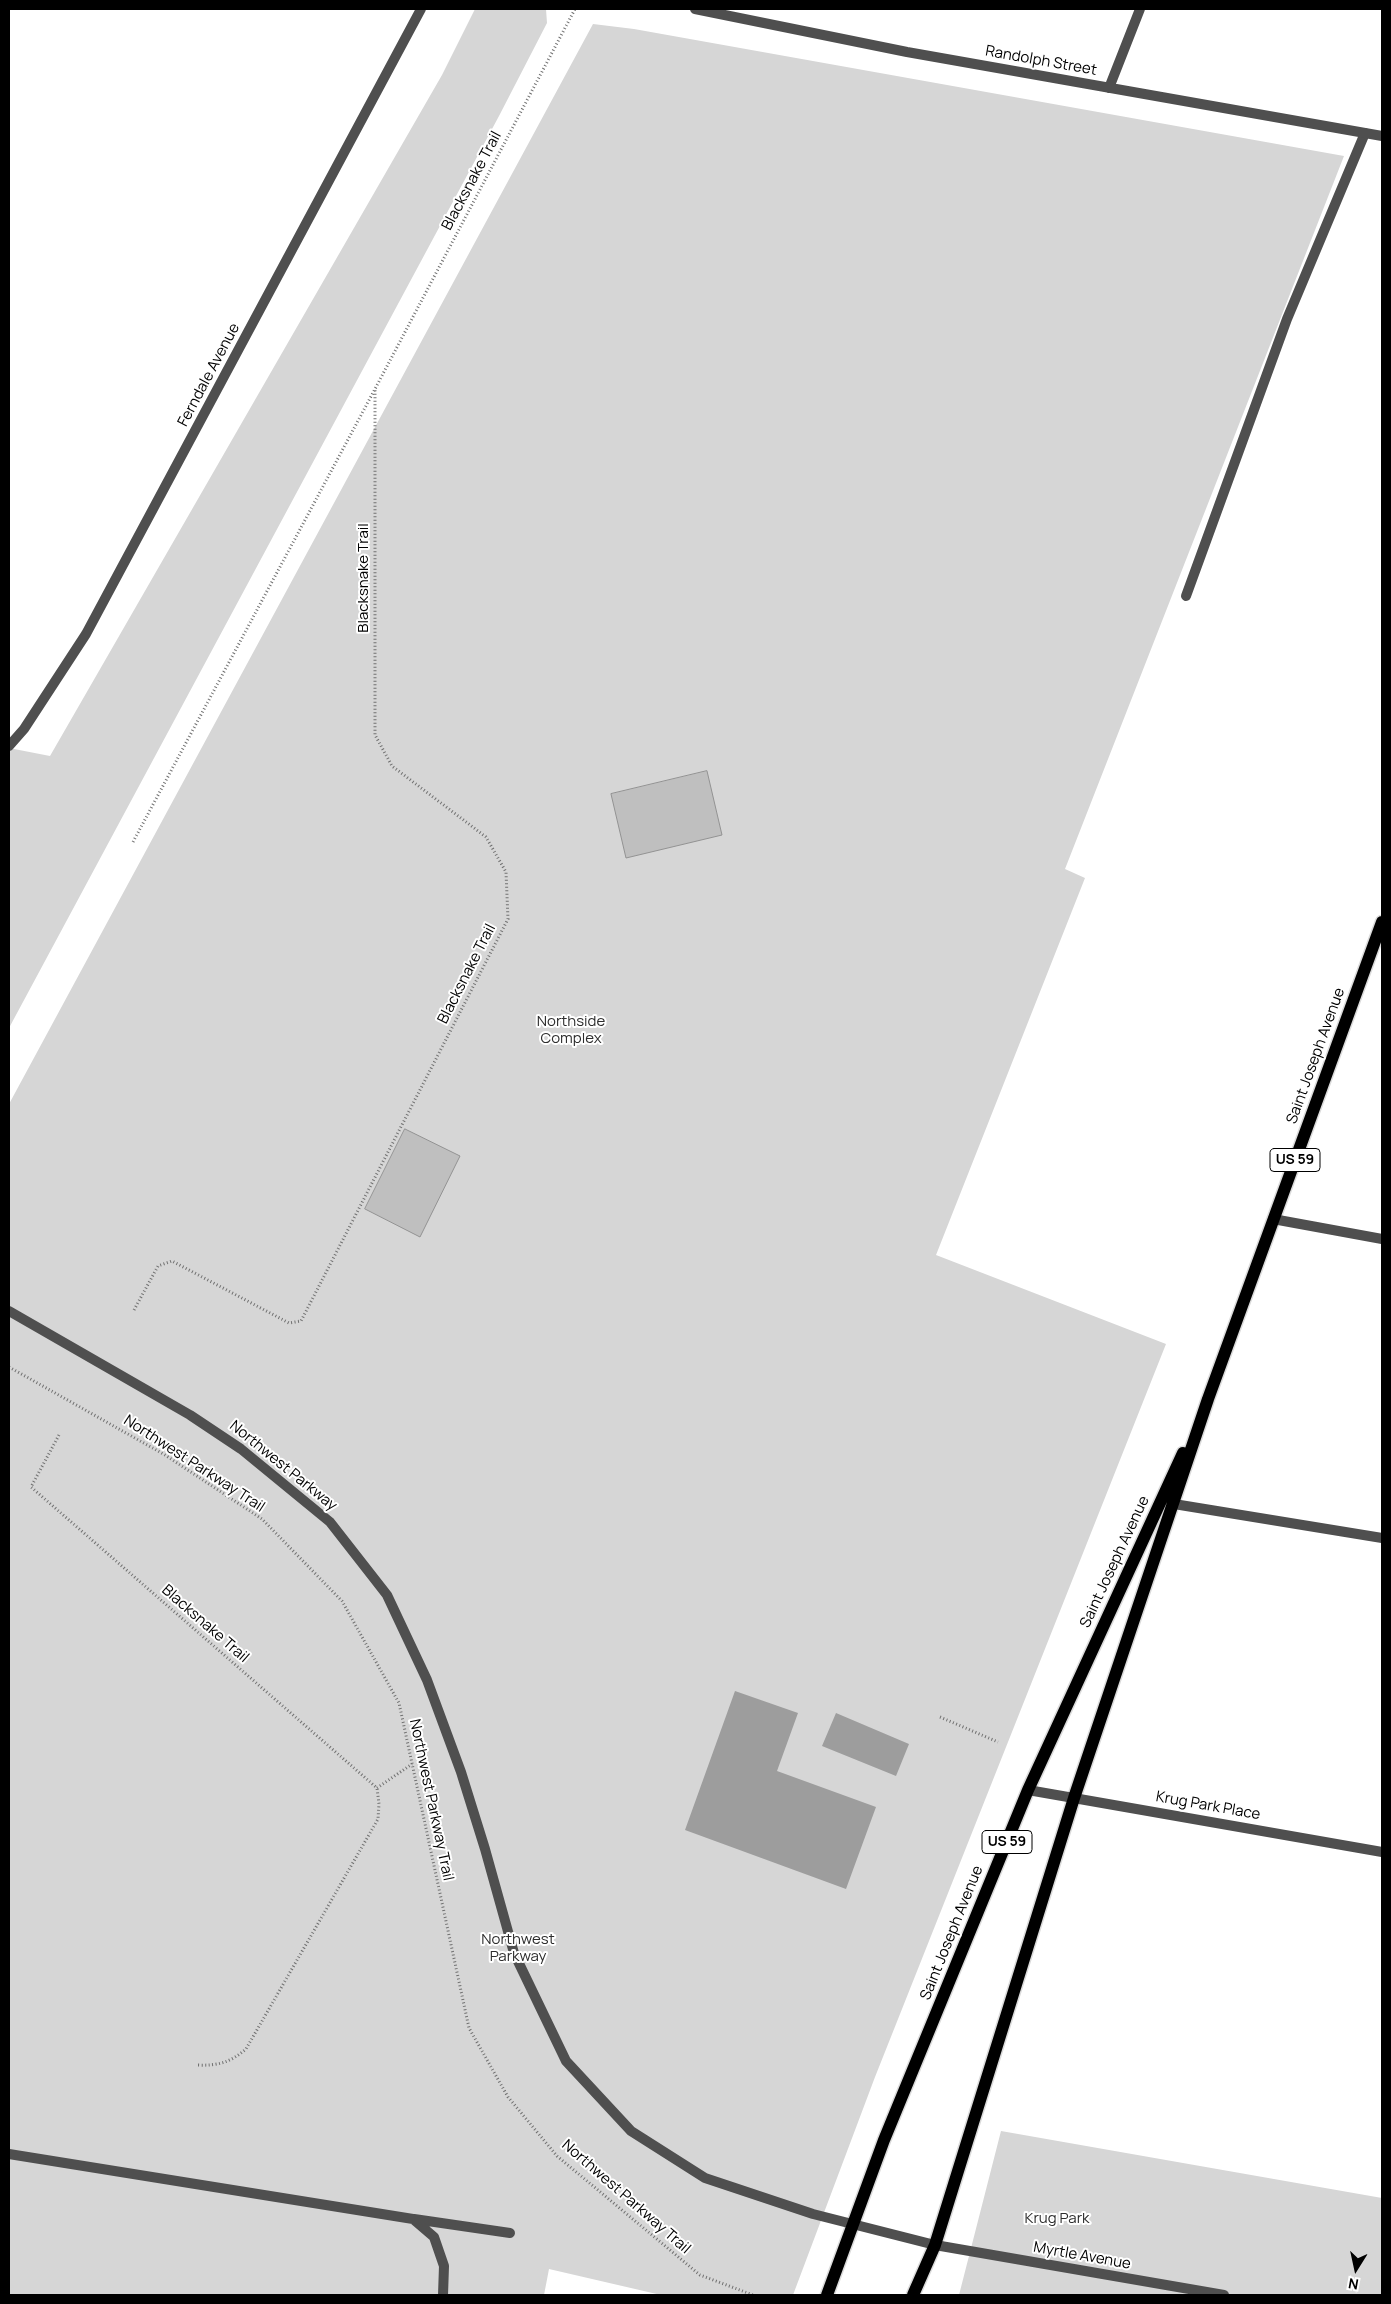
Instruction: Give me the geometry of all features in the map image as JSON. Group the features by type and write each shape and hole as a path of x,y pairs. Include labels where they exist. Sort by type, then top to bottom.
{"main road":[{"name":"Saint Joseph Avenue","path":"914,2295 935,2245 1074,1798 1208,1398 1382,922"},
{"name":"Saint Joseph Avenue","path":"827,2295 884,2140 1028,1790 1208,1398"}],"street":[{"name":"Ferndale Avenue","path":"9,746 24,729 86,634 421,9"},
{"name":"Randolph Street","path":"695,9 907,52 1382,136"},
{"path":"1109,88 1140,9"},
{"path":"1186,596 1286,319 1365,133"},
{"path":"1273,1219 1382,1239"},
{"name":"Northwest Parkway","path":"9,1311 190,1415 241,1449 330,1522 387,1595 427,1680 461,1772 514,1953 566,2061 631,2132 705,2178 813,2214 935,2245"},
{"path":"1174,1504 1382,1538"},
{"name":"Krug Park Place","path":"1028,1790 1382,1852"},
{"path":"9,2154 510,2234"},
{"path":"413,2219 434,2237 444,2266 443,2295"},
{"name":"Myrtle Avenue","path":"935,2245 1224,2295"}],"path":[{"name":"Blacksnake Trail","path":"132,842 376,389 575,9"},
{"name":"Blacksnake Trail","path":"134,1310 158,1266 172,1261 289,1323 302,1321 508,919 506,872 486,837 392,766 375,735 376,389"},
{"name":"Northwest Parkway Trail","path":"9,1367 165,1455 262,1519 342,1601 399,1703 469,2028 508,2097 557,2156 700,2275 753,2295"},
{"name":"Blacksnake Trail","path":"59,1435 31,1487 377,1788"},
{"path":"940,1717 998,1742"},
{"path":"198,2065 216,2066 234,2059 246,2049 378,1819 377,1788 412,1764"}],"green space":[{"path":"475,9 546,9 547,23 499,116 9,1028 9,748 50,756 442,75"},
{"name":"Northside Complex","path":"593,24 634,29 1344,156 1065,869 1085,878 936,1255 1166,1344 875,2077 793,2295 661,2295 549,2269 544,2295 9,2295 9,1104"},
{"name":"Krug Park","path":"1001,2131 1382,2198 1382,2295 959,2295"}],"shaded area":[{"path":"735,1691 798,1713 777,1771 876,1807 846,1889 685,1830"},
{"path":"836,1713 909,1744 896,1776 822,1746"}],"building":[{"path":"707,771 722,835 626,858 611,794"},
{"path":"405,1129 460,1156 420,1237 365,1209"}]}
